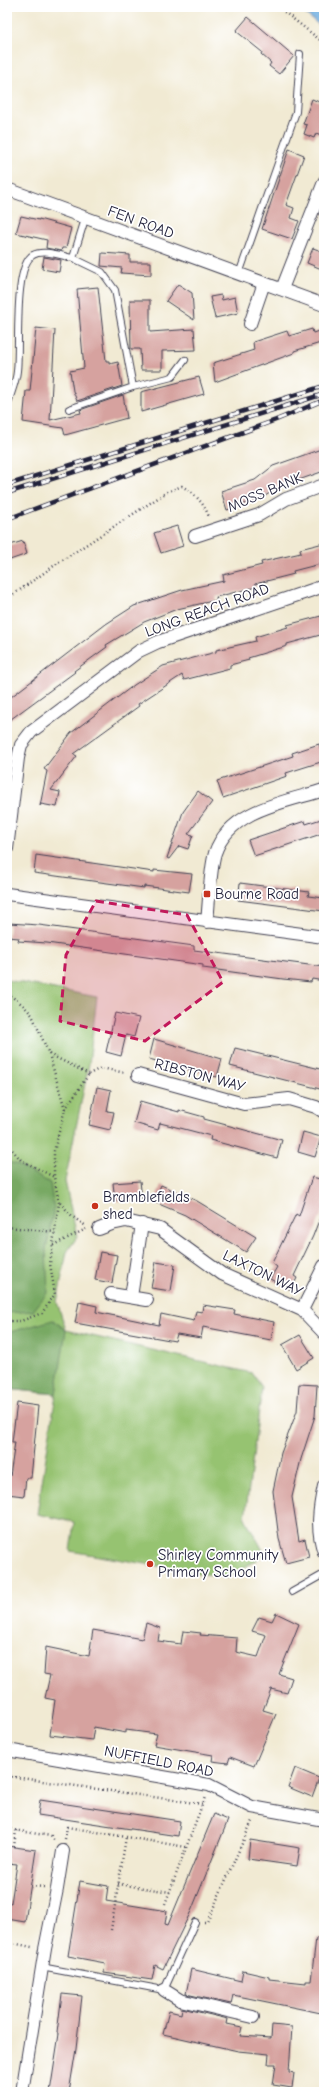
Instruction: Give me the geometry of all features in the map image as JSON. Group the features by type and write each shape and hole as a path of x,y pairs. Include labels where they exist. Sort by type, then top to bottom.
{"street":[{"path":"282,289 324,182"},
{"name":"FEN ROAD","path":"7,189 85,219 324,305"},
{"path":"250,324 264,283"},
{"name":"MOSS BANK","path":"195,536 259,515 286,499 324,485"},
{"name":"LONG REACH ROAD","path":"7,849 18,758 21,745 30,732 139,651 158,642 324,586"},
{"path":"207,922 215,854 222,837 238,822 257,811 324,790"},
{"path":"7,894 324,938"},
{"name":"RIBSTON WAY","path":"138,1075 244,1104 289,1099 316,1107 324,1112"},
{"name":"LAXTON WAY","path":"99,1229 126,1221 160,1229 222,1274 302,1310 324,1333"},
{"path":"131,1297 142,1224"},
{"path":"302,1310 324,1266"},
{"path":"111,1294 147,1300"},
{"path":"324,1486 319,1507 318,1528 324,1552"},
{"name":"NUFFIELD ROAD","path":"7,1750 209,1785 258,1808 324,1820"},
{"path":"22,2092 41,1967 63,1851"},
{"path":"164,1990 180,2000 253,2016"}],"lane":[{"path":"239,274 296,112 300,54"},
{"path":"73,258 85,219"},
{"path":"7,407 17,372 18,312 24,265 32,255 39,253 73,258 102,272 115,290 133,387"},
{"path":"69,409 133,387 172,377 185,360"},
{"path":"292,1592 324,1574"},
{"path":"41,1967 164,1990 195,1922"}],"path":[{"path":"278,7 324,43"},
{"path":"7,599 58,563 166,492 182,486 195,494 206,508 214,530"},
{"path":"7,993 23,1005 32,1015 49,1054 65,1109"},
{"path":"49,1054 90,1074"},
{"path":"7,1321 21,1321 42,1313 55,1294 50,1264 59,1203 54,1177 54,1151 65,1109 90,1074 101,1068 138,1075"},
{"path":"7,1144 22,1160 54,1177"},
{"path":"53,1245 88,1228 73,1217 59,1203"},
{"path":"7,1226 55,1232"},
{"path":"7,1776 202,1804"},
{"path":"166,1904 209,1785"},
{"path":"207,1922 258,1808"},
{"path":"63,1851 67,1827 186,1847"},
{"path":"7,1829 51,1836 63,1851"},
{"path":"14,1847 16,1830"},
{"path":"111,1930 126,1837"},
{"path":"118,1884 170,1892"},
{"path":"7,1942 45,1949"}],"highlighted area":[{"path":"96,901 187,915 223,982 145,1041 60,1021 66,955"}],"green space":[{"path":"7,980 97,997 89,1064 65,1181 77,1237 67,1252 57,1302 66,1330 252,1373 262,1387 245,1518 265,1554 228,1578 70,1551 74,1522 37,1514 56,1394 7,1389"},
{"path":"7,1162 16,1164 50,1183 54,1209 46,1249 48,1292 33,1311 7,1313"},
{"path":"53,1320 66,1330 56,1394 7,1389 7,1333"}],"water":[{"path":"297,7 324,7 324,29"}],"building":[{"path":"248,17 294,56 279,74 269,66 271,63 261,54 262,52 236,31"},
{"path":"312,99 324,104 324,136 316,133 314,138 304,134 307,125 303,124"},
{"path":"289,149 304,155 286,205 294,208 291,218 299,221 292,239 262,229"},
{"path":"21,216 39,219 71,228 66,248 62,248 61,251 46,248 47,240 16,233"},
{"path":"313,248 324,252 324,270 307,263"},
{"path":"102,253 130,255 130,262 151,262 151,275 121,273 122,268 101,266"},
{"path":"44,257 61,260 59,272 42,269"},
{"path":"178,284 192,293 194,320 166,301"},
{"path":"98,287 106,361 109,361 109,364 118,362 122,386 77,401 73,391 70,371 84,368 77,289"},
{"path":"221,295 222,300 235,297 238,313 215,318 210,297"},
{"path":"130,300 150,300 150,332 194,329 196,350 162,351 162,370 141,370 140,349 131,349"},
{"path":"36,328 55,330 50,420 81,413 80,410 123,395 127,418 65,435 63,428 23,422 26,391 30,391"},
{"path":"312,329 313,333 324,329 324,342 294,351 294,353 215,382 213,363 254,350 253,342 287,331 289,336"},
{"path":"199,377 204,394 141,412 141,392"},
{"path":"324,448 324,471 279,487 262,498 227,510 221,491 255,480 273,466"},
{"path":"177,526 183,546 161,553 154,533"},
{"path":"23,541 27,554 7,561 7,546"},
{"path":"324,543 324,563 293,571 294,574 255,584 256,587 216,597 217,600 177,609 144,622 106,645 107,647 74,671 75,672 7,722 7,700 106,624 134,606 182,590 224,581 223,575 262,565 261,562 301,553 300,549"},
{"path":"321,616 324,634 287,644 287,646 248,658 249,660 230,665 230,668 184,680 182,675 138,704 139,706 73,754 77,756 51,790 60,792 57,807 41,804 40,806 47,771 44,769 71,733 134,685 163,666 216,652 216,650 256,641 255,637 288,627 287,625"},
{"path":"319,744 324,761 286,773 287,776 223,798 217,781 293,756 292,753"},
{"path":"198,791 212,802 188,834 193,835 188,849 179,846 169,859 167,858 183,812"},
{"path":"324,818 324,833 254,856 248,840 305,821 306,824"},
{"path":"36,855 154,872 154,870 192,874 189,892 144,886 144,888 34,873"},
{"path":"240,883 309,892 308,896 324,898 324,911 238,900"},
{"path":"9,923 39,925 194,946 194,950 324,967 324,981 312,979 311,982 283,979 203,968 203,965 47,943 18,941 19,938 8,937"},
{"path":"115,1013 139,1018 134,1037 126,1035 121,1056 106,1052"},
{"path":"154,1039 222,1059 217,1077 149,1059"},
{"path":"235,1048 324,1070 324,1090 230,1066"},
{"path":"97,1087 111,1090 107,1111 114,1112 110,1130 89,1125"},
{"path":"140,1101 179,1112 179,1110 204,1117 204,1119 282,1140 277,1158 210,1140 211,1136 160,1123 158,1130 134,1123"},
{"path":"303,1132 321,1137 315,1157 298,1152"},
{"path":"312,1177 324,1180 324,1207 313,1236 294,1276 297,1278 291,1290 270,1279 277,1267 272,1263 296,1214 299,1216"},
{"path":"140,1181 142,1199 115,1201 113,1183"},
{"path":"161,1185 197,1201 256,1237 246,1252 185,1215 154,1202"},
{"path":"100,1252 117,1255 112,1283 95,1280"},
{"path":"156,1262 175,1265 171,1291 151,1288"},
{"path":"79,1302 97,1306 96,1312 159,1325 161,1314 194,1321 196,1311 202,1312 203,1305 235,1310 234,1314 274,1322 271,1340 203,1327 201,1338 177,1334 175,1341 75,1323"},
{"path":"300,1335 314,1358 296,1369 282,1345"},
{"path":"299,1384 317,1385 315,1416 301,1459 292,1497 299,1541 305,1539 309,1557 286,1563 279,1539 273,1491 281,1453 297,1411"},
{"path":"17,1403 38,1406 31,1478 26,1478 24,1496 7,1494 7,1475 10,1476 15,1442 12,1442"},
{"path":"276,1613 299,1624 279,1674 292,1678 287,1693 271,1689 263,1710 276,1714 254,1766 230,1757 228,1763 212,1761 213,1755 154,1745 157,1734 126,1730 126,1733 94,1727 92,1740 50,1735 55,1700 45,1698 50,1675 44,1674 46,1647 89,1656 93,1630 142,1639 146,1623 160,1628 158,1641 181,1644 183,1631 201,1633 200,1635 237,1638 236,1652 258,1657 266,1635 252,1631 259,1617 272,1621"},
{"path":"295,1768 319,1778 312,1797 288,1787"},
{"path":"40,1800 180,1821 178,1836 38,1815"},
{"path":"214,1814 228,1820 192,1909 163,1969 155,1965 152,1980 104,1973 105,1963 68,1956 80,1881 108,1886 106,1901 167,1911 165,1924 168,1925"},
{"path":"250,1840 300,1848 297,1866 248,1859"},
{"path":"7,1846 36,1850 25,1922 7,1919 7,1902 11,1903 17,1864 7,1863"},
{"path":"316,1938 324,1938 324,1986 321,2013 233,1995 231,2004 186,1994 191,1969 241,1981 243,1971 269,1977 269,1979 306,1983 306,1981 311,1981"},
{"path":"62,1994 82,1996 76,2049 69,2092 50,2092 59,2034 57,2033"},
{"path":"182,2008 228,2019 227,2024 242,2027 240,2036 271,2038 272,2025 292,2027 289,2072 294,2073 292,2088 273,2085 276,2064 268,2064 269,2054 238,2051 163,2034 169,2011 181,2014"}],"railway":[{"path":"7,485 324,386"},
{"path":"7,493 324,394"},
{"path":"7,519 276,420 324,400"}],"place":[{"name":"Bourne Road","path":"207,894"},
{"name":"Bramblefields shed","path":"95,1206"},
{"name":"Shirley Community Primary School","path":"150,1564"}]}
